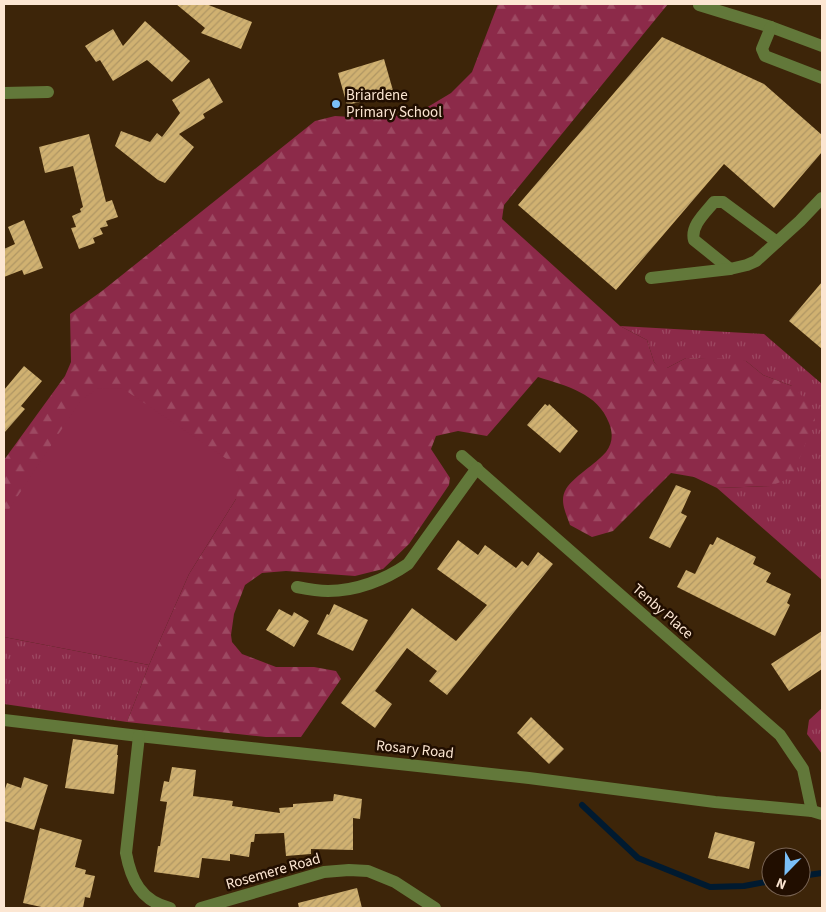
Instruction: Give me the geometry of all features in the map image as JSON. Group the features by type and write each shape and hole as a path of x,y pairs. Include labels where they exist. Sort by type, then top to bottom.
{"street":[{"path":"699,5 771,27 822,46"},
{"path":"771,27 762,49 765,56 822,78"},
{"path":"4,93 48,92"},
{"path":"651,278 730,269 756,261 822,198"},
{"path":"730,269 694,240 692,234 714,202 723,202 777,242"},
{"name":"Tenby Place","path":"462,456 780,735 803,769 817,813"},
{"path":"297,587 328,591 369,584 392,575 408,564 477,468"},
{"name":"Rosary Road","path":"4,720 529,778 817,813"},
{"path":"139,736 126,853 129,870 136,886 158,903 170,908"},
{"name":"Rosemere Road","path":"200,908 324,872 349,870 368,871 394,882 435,908"}],"green space":[{"path":"498,4 668,4 504,205 502,219 620,326 647,340 654,362 660,367 667,368 686,358 739,359 746,361 763,375 792,386 811,405 815,420 792,477 771,486 717,488 694,477 671,473 613,531 592,537 570,525 563,498 569,485 608,449 612,438 610,427 604,413 589,398 580,392 538,377 487,436 458,431 436,436 431,449 450,478 449,485 409,544 383,569 355,576 286,571 262,573 245,585 234,614 231,635 232,642 242,654 276,667 314,667 336,671 341,679 301,737 266,737 127,722 149,665 189,574 236,499 4,517 4,460 65,376 71,362 70,314 102,291 315,121 335,116 384,119 426,108 451,93 472,72"},
{"path":"620,326 764,334 822,384 822,580 717,488 771,486 792,386 763,375 746,361 686,358 667,368 660,368 654,362 647,340"},
{"path":"122,388 231,462 239,478 236,499 189,574 149,665 4,637 4,517 81,400 97,389"},
{"path":"4,637 149,665 127,722 4,704"},
{"path":"822,708 822,754 807,734 809,720"}],"building":[{"path":"176,4 206,4 252,22 241,49 201,33 205,28"},
{"path":"145,21 190,61 172,82 147,60 113,81 100,60 96,62 85,46 113,29 123,46"},
{"path":"662,37 764,84 822,135 822,152 774,208 724,164 616,290 518,205"},
{"path":"384,59 394,94 347,105 338,73"},
{"path":"209,78 223,102 203,114 205,118 179,134 194,147 165,183 158,180 115,146 121,131 150,142 157,133 162,137 180,113 172,100"},
{"path":"89,134 106,202 112,200 118,217 106,221 108,226 100,228 103,234 93,238 95,243 79,249 71,228 76,227 72,216 81,212 80,209 83,207 73,166 45,173 39,147"},
{"path":"24,220 43,268 24,275 22,270 4,277 4,249 15,244 8,227"},
{"path":"822,282 822,349 789,321"},
{"path":"24,366 42,381 21,406 25,409 4,433 4,390"},
{"path":"545,404 548,406 549,404 578,431 560,453 527,425"},
{"path":"676,485 691,491 681,513 687,516 670,548 649,538"},
{"path":"717,537 756,557 753,564 771,573 766,582 791,594 787,603 790,605 775,636 677,587 686,570 695,574 710,544 713,545"},
{"path":"458,540 478,555 485,545 516,568 522,561 528,566 538,552 553,564 447,695 429,681 437,671 407,648 375,691 392,704 375,728 341,703 412,608 456,641 487,605 437,569"},
{"path":"334,604 368,620 353,651 317,634"},
{"path":"279,609 292,616 294,612 309,621 294,647 266,630"},
{"path":"822,631 822,669 789,691 771,664"},
{"path":"531,717 564,749 549,764 517,733"},
{"path":"73,739 118,745 114,794 65,788"},
{"path":"172,767 196,770 193,796 233,801 232,806 280,813 279,808 293,807 293,804 333,801 334,794 362,799 360,819 353,818 353,850 311,849 311,854 286,856 284,833 255,834 254,842 251,842 249,857 230,854 230,861 202,858 199,878 154,872 167,802 160,801 164,781 169,782"},
{"path":"24,777 48,785 34,830 4,821 4,792 7,783 21,788"},
{"path":"40,828 82,840 75,867 86,870 85,874 95,876 90,898 85,897 83,908 46,908 23,903"},
{"path":"715,832 755,842 749,869 708,858"},
{"path":"357,888 362,908 299,908 298,903"}],"waterway":[{"path":"582,805 638,858 710,887 744,886 761,883"},
{"path":"811,875 822,873"}],"place":[{"name":"Briardene Primary School","path":"336,104"}]}
